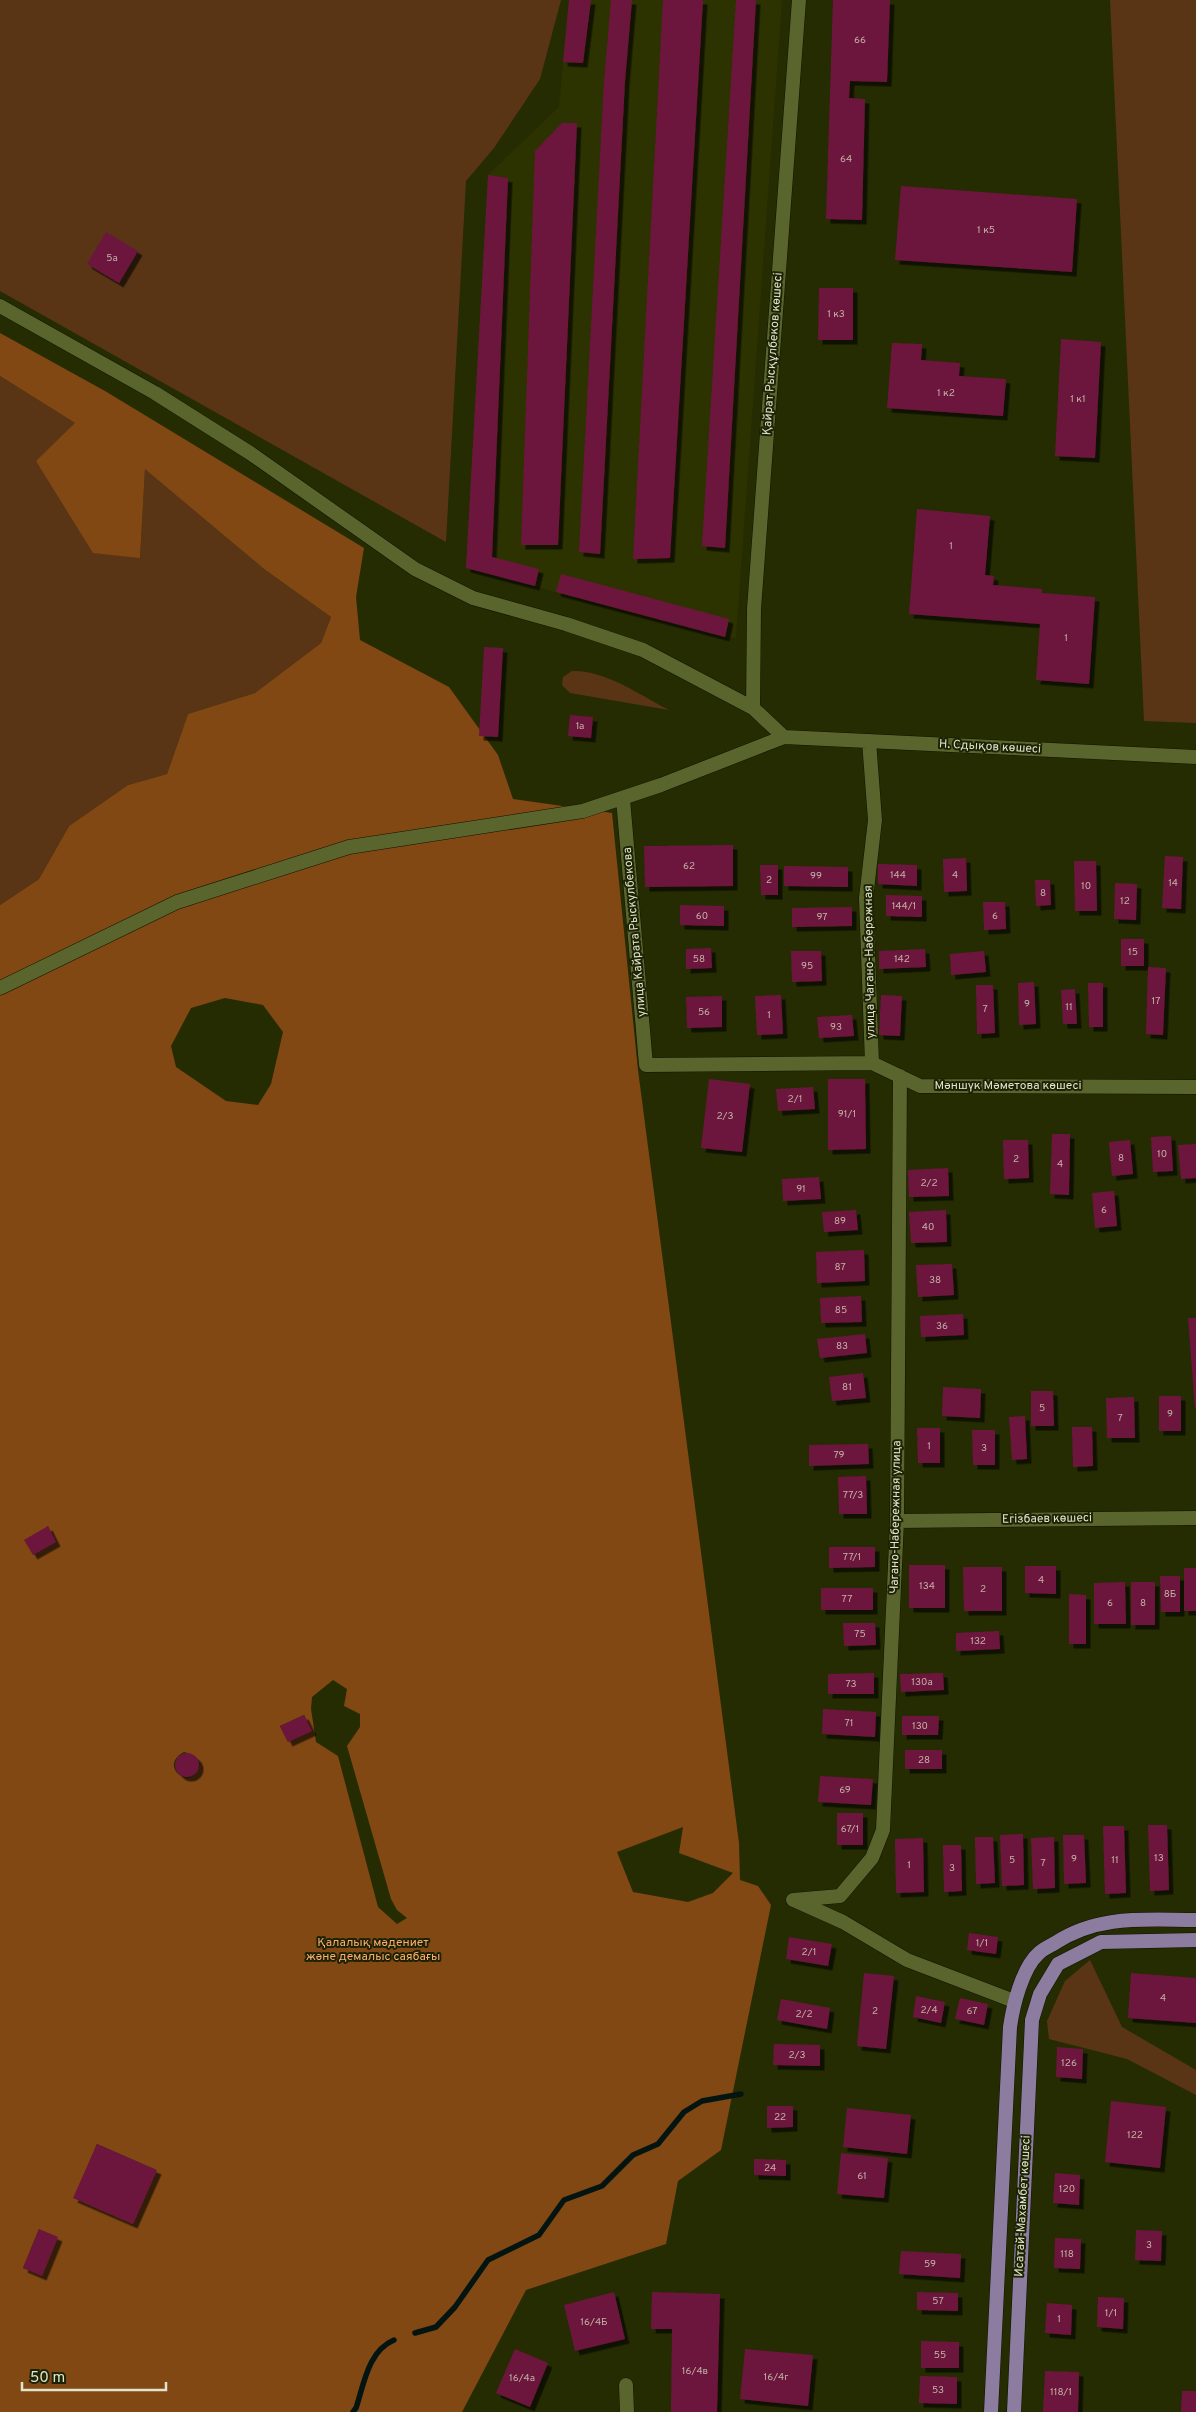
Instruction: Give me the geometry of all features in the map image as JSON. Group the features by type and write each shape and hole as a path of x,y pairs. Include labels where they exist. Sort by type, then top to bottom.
{"main road":[{"path":"991,2412 1010,2027 1014,2001 1038,1953 1072,1931 1110,1921 1196,1920"},
{"name":"Исатай-Махамбет көшесі","path":"1014,2412 1029,2056 1034,2011 1040,1994 1058,1964 1102,1942 1196,1940"}],"street":[{"name":"Қайрат Рысқұлбеков көшесі","path":"753,708 754,609 799,0"},
{"path":"0,306 178,408 250,453 415,569 473,598 566,624 643,650 753,708 784,737 623,799 583,811 349,847 177,902 0,988"},
{"name":"Н. Сдықов көшесі","path":"784,737 1196,757"},
{"name":"улица Чагано-Набережная","path":"869,741 875,820 866,898 872,1062"},
{"name":"улица Кайрата Рыскулбекова","path":"623,799 646,1065"},
{"name":"Мәншүк Мәметова көшесі","path":"646,1065 872,1062 920,1086 1196,1087"},
{"name":"Чагано-Набережная улица","path":"900,1076 898,1521 883,1830 872,1858 840,1896 793,1900 843,1922 907,1960 1014,2001"},
{"name":"Егізбаев көшесі","path":"898,1521 1196,1518"},
{"path":"626,2385 627,2412"}],"shaded area":[{"path":"0,0 561,0 540,79 494,148 466,181 446,542 0,291"},
{"path":"569,0 782,0 736,638 725,637 466,568 488,175 559,107"},
{"path":"1110,0 1196,0 1196,723 1144,721"},
{"path":"0,376 75,423 140,558 145,468 264,569 331,617 321,643 255,693 188,714 167,774 128,785 69,826 39,879 0,905"},
{"path":"572,671 610,679 669,710 570,693 562,685 563,677"},
{"path":"1090,1960 1122,2027 1196,2070 1196,2095 1127,2059 1049,2039 1047,2021 1065,1981"}],"green space":[{"name":"Қалалық мәдениет және демалыс саябағы","path":"0,333 105,391 364,548 356,597 360,640 449,687 498,755 513,799 612,813 638,1070 739,1843 740,1880 758,1886 771,1905 721,2150 678,2181 666,2244 526,2290 462,2412 0,2412 0,905 39,879 69,826 128,785 167,774 188,714 255,693 321,643 331,617 264,569 145,469 140,558 93,553 36,461 75,423 0,376","holes":["225,998 263,1005 283,1032 271,1084 258,1105 226,1101 176,1067 171,1046 191,1008","48,1527 56,1542 33,1555","333,1680 347,1689 344,1706 360,1714 360,1727 347,1746 391,1899 397,1910 407,1918 397,1924 378,1907 338,1756 316,1742 311,1709 312,1697","304,1715 312,1731 288,1742 280,1726","184,1752 197,1758 199,1766 194,1776 188,1778 178,1774 174,1764 177,1758","683,1827 679,1853 733,1873 713,1893 688,1902 633,1892 617,1852","97,2144 156,2170 133,2223 74,2198","39,2229 42,2276 23,2268"]}],"building":[{"path":"569,0 591,0 583,63 563,62"},
{"path":"611,0 632,0 625,81 600,554 579,552 604,81"},
{"path":"663,0 703,0 670,558 633,559"},
{"path":"736,0 756,0 725,548 702,546"},
{"path":"833,0 890,0 887,82 850,81 849,98 865,99 862,220 826,219"},
{"path":"562,123 577,123 558,545 521,545 535,151"},
{"path":"488,175 508,178 492,557 539,569 535,586 466,568"},
{"path":"901,186 1077,199 1072,272 895,260"},
{"path":"106,232 138,251 119,283 87,264"},
{"path":"819,288 853,288 853,340 818,340"},
{"path":"1061,339 1101,342 1095,458 1055,456"},
{"path":"892,343 922,344 921,360 960,363 959,376 1006,379 1003,416 887,408"},
{"path":"917,509 990,516 985,575 994,576 993,585 1042,589 1042,593 1095,597 1089,684 1036,680 1040,624 909,614"},
{"path":"561,574 729,619 725,637 556,592"},
{"path":"484,647 503,648 498,737 479,736"},
{"path":"570,715 593,717 591,738 568,736"},
{"path":"733,845 733,886 645,887 644,846"},
{"path":"1165,856 1183,857 1181,909 1162,908"},
{"path":"966,858 967,891 944,892 943,859"},
{"path":"1074,861 1096,861 1097,911 1075,911"},
{"path":"878,864 917,865 917,886 878,884"},
{"path":"760,865 778,865 778,895 761,895"},
{"path":"784,866 848,867 848,887 784,886"},
{"path":"1035,880 1050,880 1051,905 1036,906"},
{"path":"1115,883 1137,884 1136,920 1114,919"},
{"path":"886,895 922,896 922,917 886,916"},
{"path":"983,902 1005,902 1006,929 984,930"},
{"path":"680,905 724,906 724,926 680,925"},
{"path":"852,907 852,926 792,927 792,908"},
{"path":"1121,939 1144,939 1144,966 1121,966"},
{"path":"711,948 712,968 686,969 686,949"},
{"path":"925,949 926,967 879,969 879,951"},
{"path":"791,951 821,951 822,981 792,982"},
{"path":"984,951 986,972 951,975 950,954"},
{"path":"1148,967 1166,968 1163,1035 1146,1034"},
{"path":"1034,982 1036,1024 1019,1025 1018,983"},
{"path":"1088,983 1103,983 1103,1027 1089,1027"},
{"path":"976,985 993,985 995,1033 977,1034"},
{"path":"1075,989 1077,1024 1063,1024 1061,990"},
{"path":"781,995 783,1034 757,1035 755,996"},
{"path":"881,995 902,996 900,1036 879,1035"},
{"path":"722,996 722,1027 687,1028 686,997"},
{"path":"852,1015 854,1036 819,1038 817,1017"},
{"path":"709,1079 750,1084 742,1152 701,1148"},
{"path":"828,1079 865,1079 866,1149 828,1150"},
{"path":"813,1087 815,1109 778,1111 776,1089"},
{"path":"1052,1134 1070,1134 1069,1195 1050,1194"},
{"path":"1171,1136 1173,1171 1153,1172 1151,1137"},
{"path":"1003,1140 1028,1140 1029,1178 1004,1179"},
{"path":"1130,1140 1133,1174 1112,1176 1109,1142"},
{"path":"1196,1144 1196,1178 1181,1179 1178,1145"},
{"path":"948,1168 949,1196 909,1197 908,1170"},
{"path":"819,1177 821,1199 783,1201 782,1179"},
{"path":"1114,1191 1117,1226 1095,1228 1092,1193"},
{"path":"856,1210 858,1230 824,1232 822,1212"},
{"path":"946,1210 947,1242 911,1243 909,1212"},
{"path":"864,1250 865,1281 817,1283 816,1252"},
{"path":"952,1264 954,1295 918,1297 916,1265"},
{"path":"861,1296 862,1322 821,1323 820,1298"},
{"path":"963,1314 964,1335 921,1337 920,1316"},
{"path":"1188,1318 1196,1318 1196,1408 1195,1408"},
{"path":"865,1334 867,1353 820,1358 817,1339"},
{"path":"863,1373 866,1398 832,1401 829,1377"},
{"path":"943,1387 981,1389 980,1418 942,1416"},
{"path":"1031,1391 1053,1391 1054,1426 1031,1426"},
{"path":"1159,1396 1181,1396 1181,1431 1159,1431"},
{"path":"1134,1397 1135,1438 1107,1438 1106,1398"},
{"path":"1025,1416 1027,1459 1012,1460 1009,1417"},
{"path":"1072,1427 1092,1427 1093,1466 1073,1467"},
{"path":"917,1428 940,1428 940,1463 918,1463"},
{"path":"972,1430 995,1430 995,1465 973,1465"},
{"path":"868,1444 869,1464 809,1466 809,1445"},
{"path":"866,1476 867,1514 839,1514 838,1477"},
{"path":"48,1526 56,1542 33,1555 24,1540"},
{"path":"829,1547 875,1547 875,1567 829,1568"},
{"path":"909,1565 945,1565 945,1608 909,1608"},
{"path":"1025,1566 1056,1566 1056,1594 1025,1593"},
{"path":"963,1567 1002,1567 1002,1611 964,1611"},
{"path":"1184,1568 1196,1568 1196,1611 1184,1611"},
{"path":"1160,1576 1180,1576 1180,1612 1161,1612"},
{"path":"1125,1582 1126,1624 1094,1624 1094,1583"},
{"path":"1131,1582 1155,1582 1155,1625 1131,1625"},
{"path":"821,1588 873,1588 873,1610 821,1610"},
{"path":"1069,1594 1086,1595 1086,1644 1069,1644"},
{"path":"843,1623 875,1623 876,1645 844,1646"},
{"path":"999,1631 1000,1649 956,1651 956,1633"},
{"path":"874,1673 874,1694 828,1694 828,1674"},
{"path":"943,1673 944,1690 901,1692 900,1674"},
{"path":"823,1709 876,1712 875,1737 822,1734"},
{"path":"304,1715 312,1731 288,1742 280,1726"},
{"path":"902,1716 939,1716 938,1735 902,1735"},
{"path":"905,1750 942,1750 942,1769 905,1769"},
{"path":"182,1753 192,1753 199,1760 199,1770 192,1777 182,1777 175,1770 175,1760"},
{"path":"820,1776 873,1779 871,1805 818,1802"},
{"path":"837,1813 863,1813 863,1845 837,1845"},
{"path":"1148,1825 1167,1825 1169,1890 1150,1891"},
{"path":"1103,1826 1124,1826 1126,1893 1105,1894"},
{"path":"1023,1834 1024,1885 1002,1886 1000,1835"},
{"path":"1063,1835 1084,1835 1086,1883 1064,1884"},
{"path":"975,1837 993,1837 995,1883 976,1884"},
{"path":"1054,1837 1055,1888 1033,1889 1031,1838"},
{"path":"923,1838 924,1892 896,1893 895,1839"},
{"path":"943,1845 961,1845 962,1891 944,1892"},
{"path":"969,1933 998,1937 996,1954 967,1950"},
{"path":"789,1937 832,1944 828,1966 786,1959"},
{"path":"864,1973 894,1976 886,2049 857,2046"},
{"path":"1131,1973 1196,1978 1196,2023 1128,2018"},
{"path":"916,1996 945,2002 941,2023 913,2017"},
{"path":"960,1998 988,2004 984,2025 955,2019"},
{"path":"781,1999 830,2008 827,2029 777,2020"},
{"path":"774,2044 820,2045 820,2066 773,2065"},
{"path":"1057,2047 1083,2049 1082,2079 1056,2077"},
{"path":"1111,2101 1166,2107 1160,2168 1105,2162"},
{"path":"767,2106 793,2106 793,2127 767,2128"},
{"path":"847,2108 911,2115 907,2154 843,2147"},
{"path":"97,2144 157,2170 133,2224 73,2198"},
{"path":"841,2153 888,2158 884,2198 837,2194"},
{"path":"754,2159 786,2160 786,2176 754,2175"},
{"path":"1055,2173 1080,2175 1079,2205 1053,2203"},
{"path":"39,2229 58,2237 42,2276 23,2268"},
{"path":"1136,2230 1162,2231 1161,2261 1135,2260"},
{"path":"1055,2238 1081,2239 1080,2269 1054,2268"},
{"path":"901,2251 961,2254 960,2278 899,2274"},
{"path":"614,2292 625,2339 575,2351 564,2305"},
{"path":"652,2292 720,2294 717,2412 671,2412 672,2329 651,2329"},
{"path":"917,2292 958,2293 958,2311 917,2310"},
{"path":"1098,2297 1124,2298 1123,2329 1097,2327"},
{"path":"1047,2303 1072,2305 1071,2335 1045,2333"},
{"path":"921,2341 959,2342 959,2368 921,2368"},
{"path":"515,2349 548,2363 530,2407 496,2393"},
{"path":"745,2349 813,2355 808,2406 740,2399"},
{"path":"1045,2371 1079,2372 1078,2412 1043,2412"},
{"path":"920,2376 957,2377 957,2404 919,2403"},
{"path":"1182,2391 1196,2391 1196,2412 1181,2412"}],"waterway":[{"path":"415,2333 436,2327 455,2307 488,2260 539,2235 564,2200 602,2186 633,2155 658,2144 684,2112 702,2101 741,2094"},
{"path":"353,2412 373,2360 385,2345 394,2340"}]}
